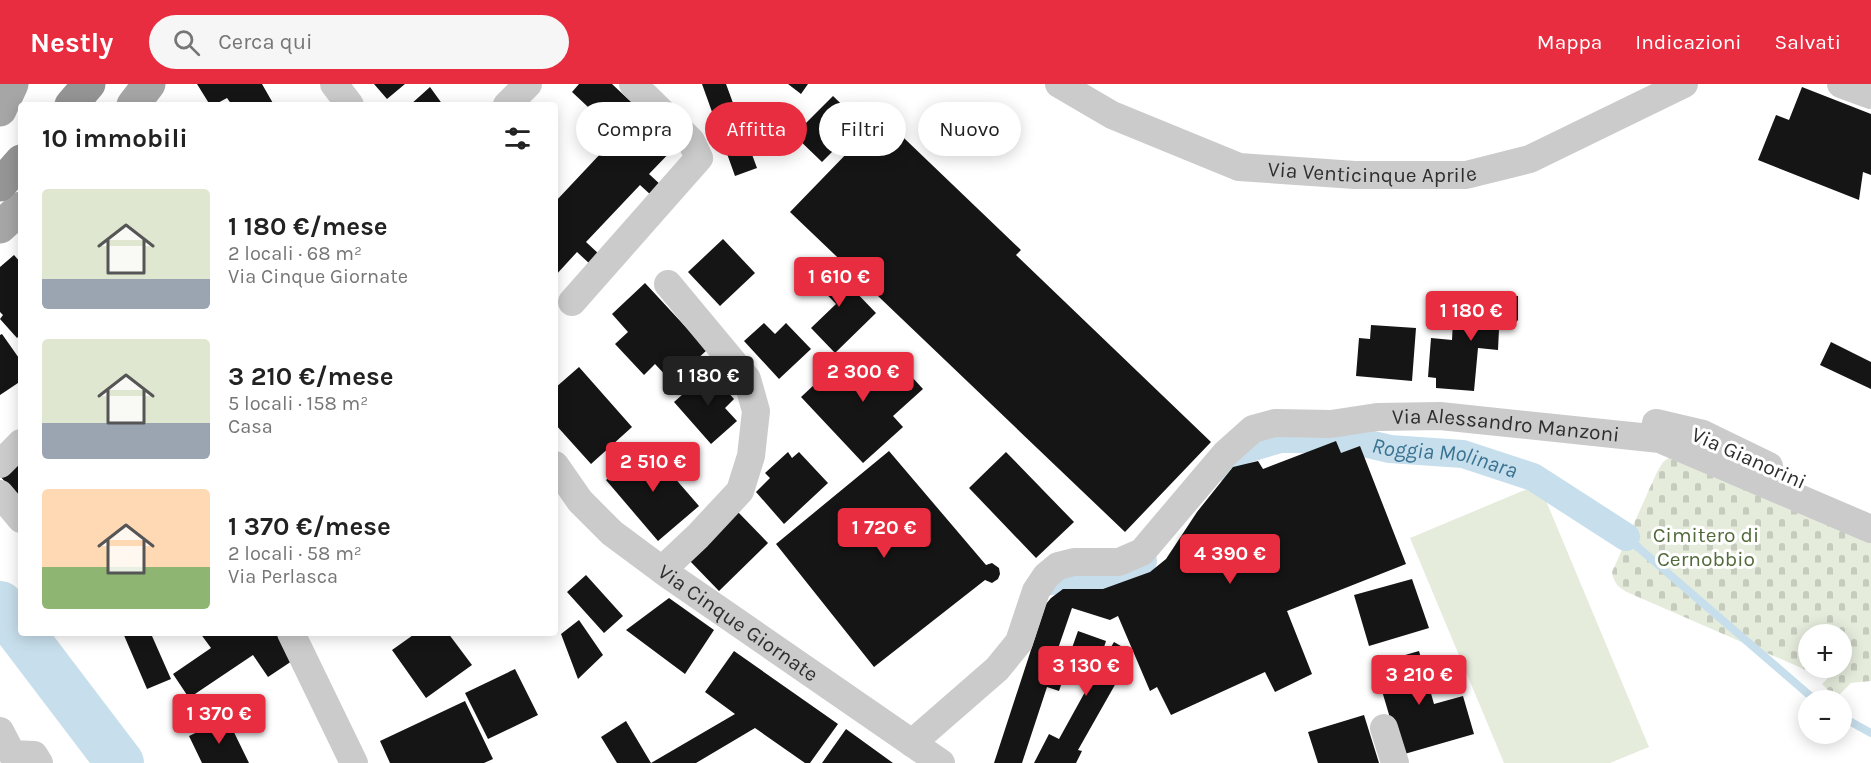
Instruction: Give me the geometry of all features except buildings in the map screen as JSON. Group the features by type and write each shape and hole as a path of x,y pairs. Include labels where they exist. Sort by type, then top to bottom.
{"highway":[{"path":"74,102 89,84"},
{"path":"0,185 18,165"}],"main road":[{"path":"0,110 12,84"},
{"path":"135,102 150,84"}],"street":[{"path":"334,84 348,102"},
{"path":"510,102 528,84"},
{"path":"572,302 699,158 691,141 633,84"},
{"name":"Via Venticinque Aprile","path":"1059,84 1112,115 1239,167 1355,175 1466,175 1530,159 1683,84"},
{"path":"1840,84 1871,95"},
{"path":"662,570 740,491 751,456 756,411 747,379 668,284"},
{"name":"Via Gianorini","path":"1559,429 1571,415 1598,414 1638,419 1684,429 1703,434 1834,497 1871,506"},
{"name":"Via Alessandro Manzoni","path":"912,743 997,669 1019,642 1036,591 1046,576 1058,566 1074,562 1119,562 1142,552 1225,454 1253,429 1275,423 1331,424 1377,417 1440,416 1660,439 1871,529"},
{"path":"0,464 18,446"},
{"name":"Via Cinque Giornate","path":"558,469 580,501 612,532 662,570 941,763"},
{"path":"0,494 18,515"},
{"path":"292,636 354,763"},
{"path":"1384,728 1395,763"},
{"path":"4,748 34,755 39,763"}],"green space":[{"name":"Cimitero di Cernobbio","path":"1670,457 1690,459 1871,543 1871,681 1851,683 1844,690 1828,690 1822,684 1828,678 1852,678 1852,624 1798,624 1798,667 1629,593 1618,585 1612,572 1663,462"},
{"path":"1539,484 1649,747 1610,763 1504,763 1410,538"}],"waterway":[{"name":"Roggia Molinara","path":"1224,467 1243,450 1280,439 1347,439 1390,449 1463,454 1533,477 1626,537"},
{"name":"Roggia Molinara","path":"1626,537 1803,690"},
{"name":"Roggia Molinara","path":"1051,581 1111,576 1133,568 1143,561"},
{"path":"0,605 18,629"},
{"path":"24,636 120,763"},
{"name":"Roggia Molinara","path":"1852,723 1871,733"}]}
